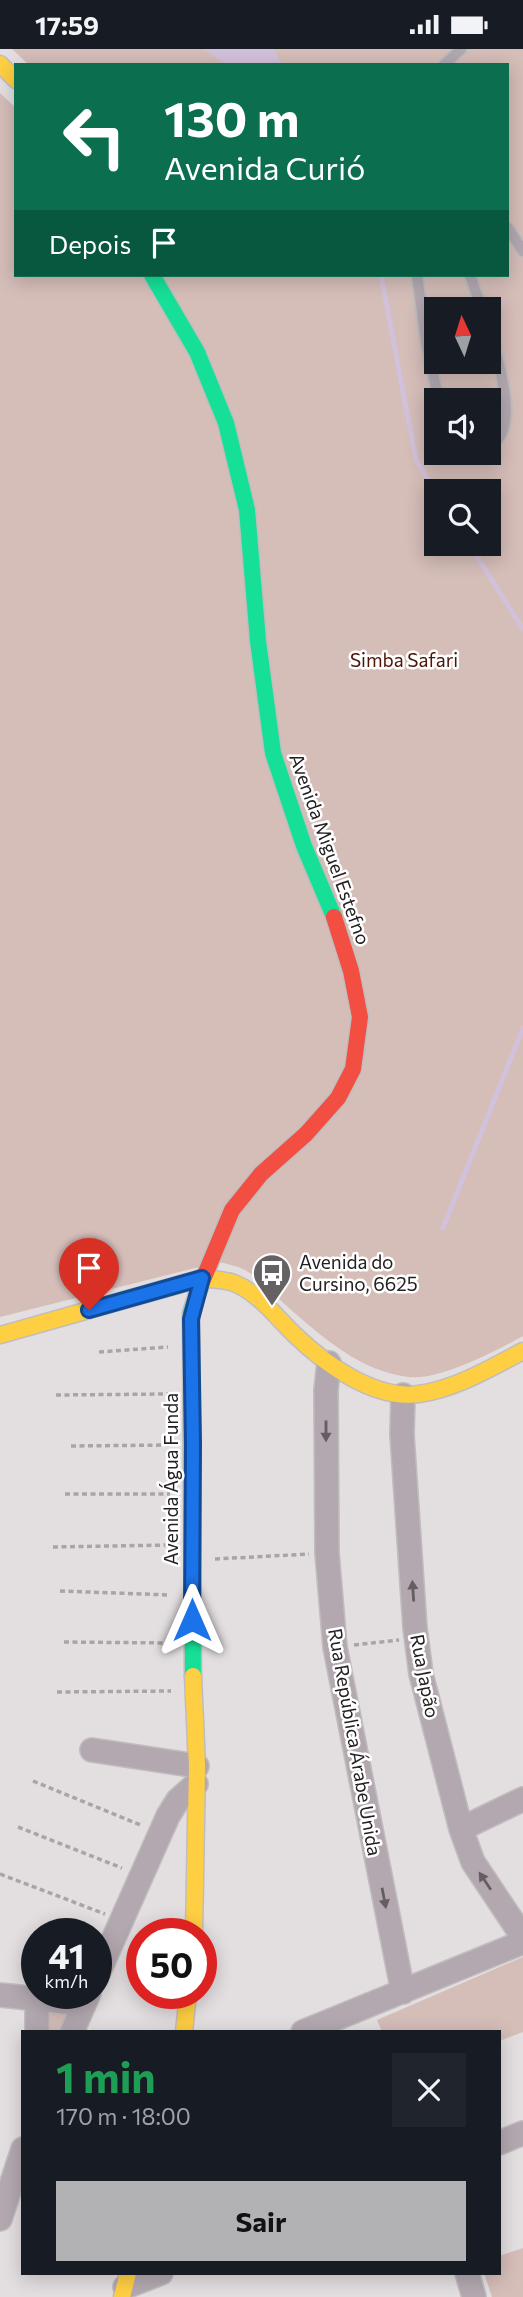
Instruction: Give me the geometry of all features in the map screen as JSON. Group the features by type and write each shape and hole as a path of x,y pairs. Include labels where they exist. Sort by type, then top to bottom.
{"main road":[{"path":"0,64 14,78"},
{"name":"Avenida Miguel Estefno","path":"153,277 198,352 226,423 247,510 258,641 273,753 304,846 332,912 351,971 360,1017 353,1069 338,1098 306,1134 261,1174 232,1210 202,1278"},
{"path":"0,1335 202,1278 232,1282 246,1290 302,1342 330,1363 376,1386 403,1395 421,1393 486,1371 523,1351"},
{"name":"Avenida Água Funda","path":"195,1918 197,1775 191,1644 191,1313 202,1278"},
{"path":"184,2030 186,2009"}],"street":[{"name":"Rua República Árabe Unida","path":"330,1363 326,1390 327,1553 335,1647 403,1992"},
{"name":"Rua Japão","path":"403,1395 402,1435 416,1638 421,1674 461,1829 473,1862 523,1940"},
{"path":"92,1750 197,1775 168,1816 112,1944"},
{"path":"461,1829 523,1799"},
{"path":"308,2030 523,1940"},
{"path":"0,1995 21,1997"},
{"path":"37,2009 37,2030"},
{"path":"73,2030 82,2009"},
{"path":"501,2142 523,2133"},
{"path":"0,2219 7,2170 21,2152"},
{"path":"125,2286 155,2275"},
{"path":"468,2275 474,2297"}],"lane":[{"path":"446,63 461,49"},
{"path":"509,230 523,251"},
{"path":"417,277 426,342 436,388"},
{"path":"471,277 478,297"},
{"path":"500,374 507,400 507,420 501,437"}],"path":[{"path":"99,1352 191,1345"},
{"path":"56,1395 191,1393"},
{"path":"71,1446 193,1444"},
{"path":"65,1494 193,1494"},
{"path":"52,1547 327,1553"},
{"path":"60,1591 192,1596"},
{"path":"335,1647 416,1638"},
{"path":"64,1642 191,1644"},
{"path":"57,1692 194,1691"},
{"path":"33,1781 161,1834"},
{"path":"18,1827 141,1875"},
{"path":"0,1874 123,1921"}],"green space":[{"name":"Simba Safari","path":"12,49 523,49 523,1336 451,1370 421,1377 391,1374 374,1368 329,1341 245,1270 219,1262 0,1317 0,93 14,106 14,277 509,277 509,63 27,63"},
{"path":"523,1957 523,2032 501,2040 501,2030 381,2030 377,2020"},
{"path":"42,2009 75,2010 66,2030 42,2030"},
{"path":"523,2248 523,2297 492,2297 485,2275 501,2275 501,2255"}],"shaded area":[{"path":"203,49 274,49 281,63 223,63"}],"waterway":[{"path":"381,277 416,460 428,479"},
{"path":"477,556 523,629"},
{"path":"443,1228 523,1028"}],"traffic: fast":[{"path":"153,277 197,352 226,423 247,510 258,641 273,753 304,846 334,917"},
{"path":"193,1676 191,1313 197,1294"}],"traffic: slow":[{"path":"0,64 14,78"},
{"path":"0,1335 202,1278 243,1287 336,1368 368,1386 385,1391 419,1394 446,1388 523,1351"},
{"path":"193,1676 197,1766 194,1918"},
{"path":"184,2030 186,2009"},
{"path":"122,2297 128,2275"}],"traffic: jam":[{"path":"197,1294 232,1210 261,1174 306,1134 338,1098 353,1069 360,1017 351,971 334,917"}],"place":[{"name":"Avenida do Cursino, 6625","path":"272,1307"}],"route":[{"path":"89,1310 202,1278 191,1313 192,1620"}]}
